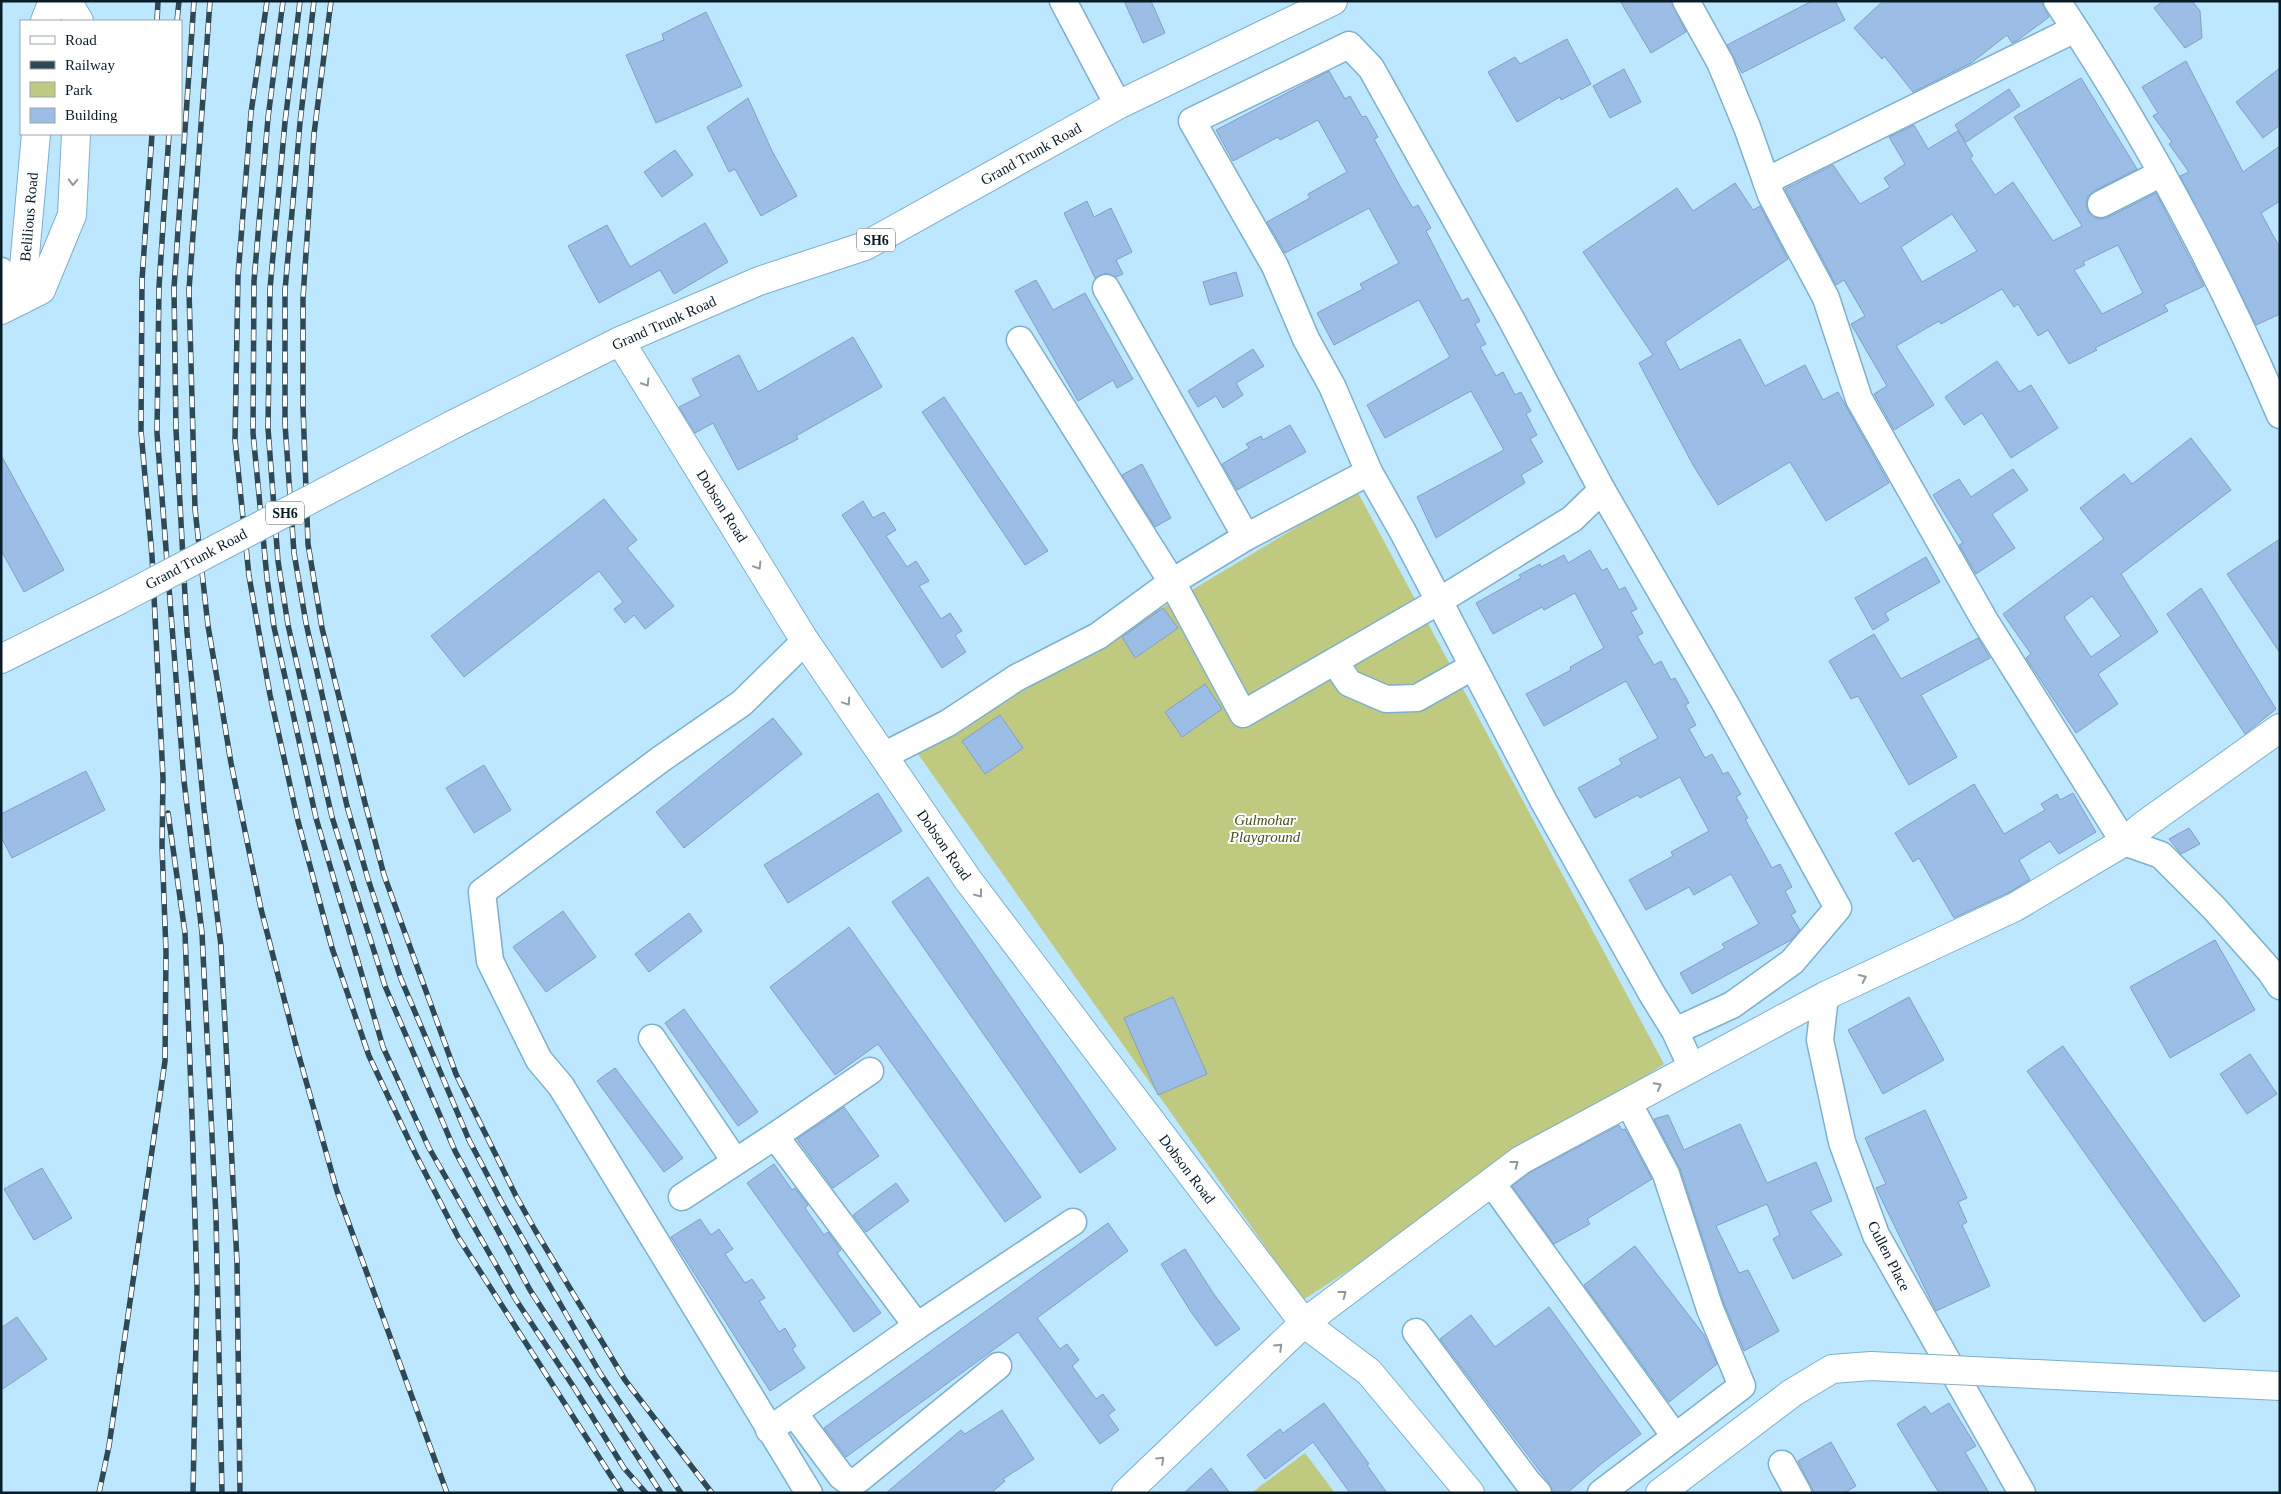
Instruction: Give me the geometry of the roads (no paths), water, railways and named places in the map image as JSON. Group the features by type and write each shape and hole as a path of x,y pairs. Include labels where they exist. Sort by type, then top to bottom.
{"main road":[{"path":"45,20 53,1"},
{"path":"67,1 77,20"},
{"name":"Grand Trunk Road","path":"1,659 115,602 454,424 620,342 759,281 865,246 1118,105 1333,1"},
{"name":"Belilious Road","path":"11,305 36,135"},
{"path":"11,305 41,290 72,215 76,135"},
{"name":"Dobson Road","path":"620,342 805,641 968,880 1304,1323 1369,1372 1470,1493"},
{"path":"1126,1493 1304,1323 1521,1160 1826,996 2016,907 2124,842 2144,825 2280,728"},
{"path":"1660,1493 1792,1393 1832,1369 1871,1366 2280,1386"}],"street":[{"path":"1064,1 1118,105"},
{"path":"1686,1 1720,62 1747,127 1771,195 1826,298 1859,399 1985,621 2124,842 2160,855 2214,908 2270,971 2280,986"},
{"path":"2057,1 2162,173 2253,350 2277,401"},
{"path":"1766,181 2075,29"},
{"path":"1676,1031 1732,1005 1792,962 1838,908 1726,703 1602,490 1477,257 1371,68 1349,45 1192,121 1275,266 1306,339 1332,386 1369,472 1598,899 1652,994 1676,1031 1692,1068"},
{"path":"2101,204 2162,173"},
{"path":"1,271 11,305"},
{"path":"1106,288 1246,537"},
{"path":"1020,340 1172,582 1243,714 1439,601 1572,519 1602,490"},
{"path":"883,756 948,723 1016,678 1098,636 1172,582 1246,537 1369,472"},
{"path":"805,641 742,703 661,759 482,892 490,961 539,1060 566,1094 767,1422 769,1430 808,1493"},
{"path":"1335,662 1350,683 1386,699 1417,698 1472,667"},
{"name":"Cullen Place","path":"1826,996 1820,1040 1842,1142 1863,1202 1881,1243 2022,1493"},
{"path":"652,1038 735,1162"},
{"path":"682,1197 870,1071"},
{"path":"1601,1493 1742,1386 1710,1309 1666,1174 1628,1102"},
{"path":"775,1136 917,1326"},
{"path":"1491,1182 1674,1436"},
{"path":"769,1430 917,1326 1073,1222"},
{"path":"1416,1332 1538,1493"},
{"path":"794,1413 841,1476 850,1482 858,1480 998,1366"},
{"path":"1782,1464 1798,1493"}],"railway":[{"path":"157,20 158,1"},
{"path":"177,20 179,1"},
{"path":"194,1 174,288 176,430 187,632 204,809 221,946 237,1262 240,1493"},
{"path":"210,1 189,290 195,509 208,626 231,763 261,909 297,1049 337,1191 447,1493"},
{"path":"267,1 251,113 238,276 235,440 249,576 270,695 298,821 332,948 369,1056 415,1153 458,1237 622,1493"},
{"path":"283,1 268,118 254,281 253,433 267,578 274,627 316,818 383,1047 429,1148 516,1300 575,1389 624,1468 646,1493"},
{"path":"300,1 285,122 270,289 268,428 278,561 288,625 332,817 385,986 455,1151 530,1290 661,1493"},
{"path":"314,1 300,123 285,290 285,424 294,553 306,623 347,806 368,879 401,979 469,1140 502,1203 600,1373 681,1493"},
{"path":"331,1 314,134 303,298 303,407 308,544 322,628 365,803 384,875 456,1074 516,1196 625,1380 712,1493"},
{"path":"99,1493 109,1446 165,1061 166,952 162,846 163,778 152,556 141,431 142,280 152,135"},
{"path":"169,135 159,287 157,433 184,781 202,933 216,1217 222,1493"},
{"path":"168,813 185,933 192,1117 197,1288 193,1493"}],"park label":[{"name":"Gulmohar Playground","path":"1265,828"}]}
